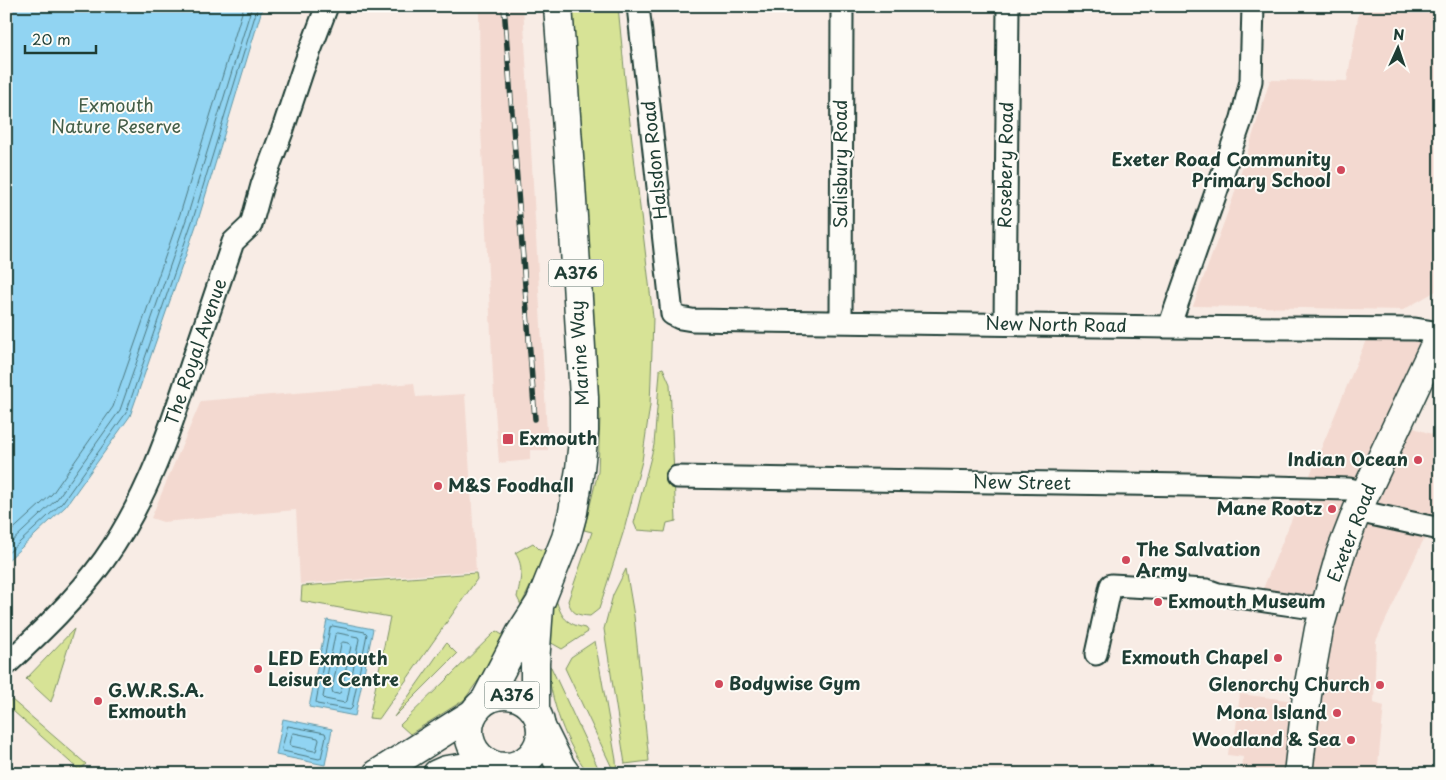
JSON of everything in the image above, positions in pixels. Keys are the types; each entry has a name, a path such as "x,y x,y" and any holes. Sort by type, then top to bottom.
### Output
{"main road":[{"name":"Marine Way","path":"479,706 540,603 561,554 573,512 584,431 584,396 564,71 558,6"},
{"name":"Exeter Road","path":"1298,774 1307,696 1325,607 1340,555 1361,502 1440,334"},
{"name":"Marine Way","path":"538,718 535,663 540,603"},
{"name":"A376","path":"500,694 513,695 526,700 538,718 540,742 531,756 518,765 504,768 477,755 470,742 468,728 479,706 500,694"},
{"path":"377,774 479,706"},
{"path":"538,718 566,774"},
{"path":"437,774 446,770 504,768"}],"street":[{"name":"The Royal Avenue","path":"6,665 68,606 104,560 125,526 157,463 177,411 234,242 251,225 262,185 327,6"},
{"name":"Halsdon Road","path":"638,6 672,314"},
{"name":"Salisbury Road","path":"841,321 842,6"},
{"name":"Rosebery Road","path":"1004,324 1008,6"},
{"path":"1169,327 1242,118 1251,81 1253,6"},
{"name":"New North Road","path":"672,314 680,318 692,320 1415,329 1440,334"},
{"name":"New Street","path":"677,478 1349,489 1361,502 1440,529"},
{"path":"1096,654 1111,585 1207,590 1218,594 1306,607 1325,607"}],"shaded area":[{"path":"479,6 523,6 548,450 530,450 530,460 499,463 480,107"},
{"name":"Exeter Road Community Primary School","path":"1360,6 1440,6 1440,281 1436,291 1403,310 1193,306 1233,198 1270,80 1347,81"},
{"path":"1366,340 1424,342 1388,419 1440,437 1440,517 1422,543 1376,641 1374,703 1384,706 1377,774 1241,774 1243,757 1228,755 1230,735 1235,735 1240,694 1295,701 1316,604 1262,591"},
{"path":"414,383 416,397 465,394 476,571 300,584 296,510 163,522 151,518 201,401"}],"green space":[{"path":"569,6 618,6 653,317 650,405 642,461 624,530 599,609 590,616 576,613 571,609 568,601 592,532 584,530 598,472 600,418 583,166"},
{"path":"663,368 670,384 676,521 667,523 665,532 637,530 634,523 654,445 660,369"},
{"path":"533,543 539,549 548,550 521,605 517,597 521,569 515,553"},
{"path":"626,569 634,616 649,761 625,764 604,629 613,595"},
{"path":"476,573 477,579 379,719 369,718 390,617 301,601 302,586"},
{"path":"556,599 560,611 566,619 585,628 588,632 562,649 548,641 552,610"},
{"path":"74,629 51,702 26,679"},
{"path":"496,631 504,636 480,678 464,700 410,734 400,725"},
{"path":"595,641 617,774 615,774 565,668 571,657"},
{"path":"446,643 457,654 394,717"},
{"path":"547,665 551,667 601,774 589,774 566,736 552,694"},
{"path":"12,700 86,764 79,770 13,711 6,713 6,703"}],"water":[{"name":"Exmouth Nature Reserve","path":"6,6 263,6 199,217 130,416 66,506 6,562"},
{"path":"327,620 373,629 355,716 309,707"},
{"path":"283,719 332,729 325,765 276,755"}],"railway":[{"path":"504,6 535,419"}],"place":[{"name":"Exeter Road Community Primary School","path":"1341,170"},
{"name":"Exmouth","path":"508,439"},
{"name":"Indian Ocean","path":"1418,460"},
{"name":"M&S Foodhall","path":"438,486"},
{"name":"Mane Rootz","path":"1332,509"},
{"name":"The Salvation Army","path":"1126,560"},
{"name":"Exmouth Museum","path":"1158,602"},
{"name":"Exmouth Chapel","path":"1278,658"},
{"name":"LED Exmouth Leisure Centre","path":"258,669"},
{"name":"Bodywise Gym","path":"719,684"},
{"name":"Glenorchy Church","path":"1380,685"},
{"name":"G.W.R.S.A. Exmouth","path":"98,701"},
{"name":"Mona Island","path":"1337,713"},
{"name":"Woodland & Sea","path":"1351,740"}]}
